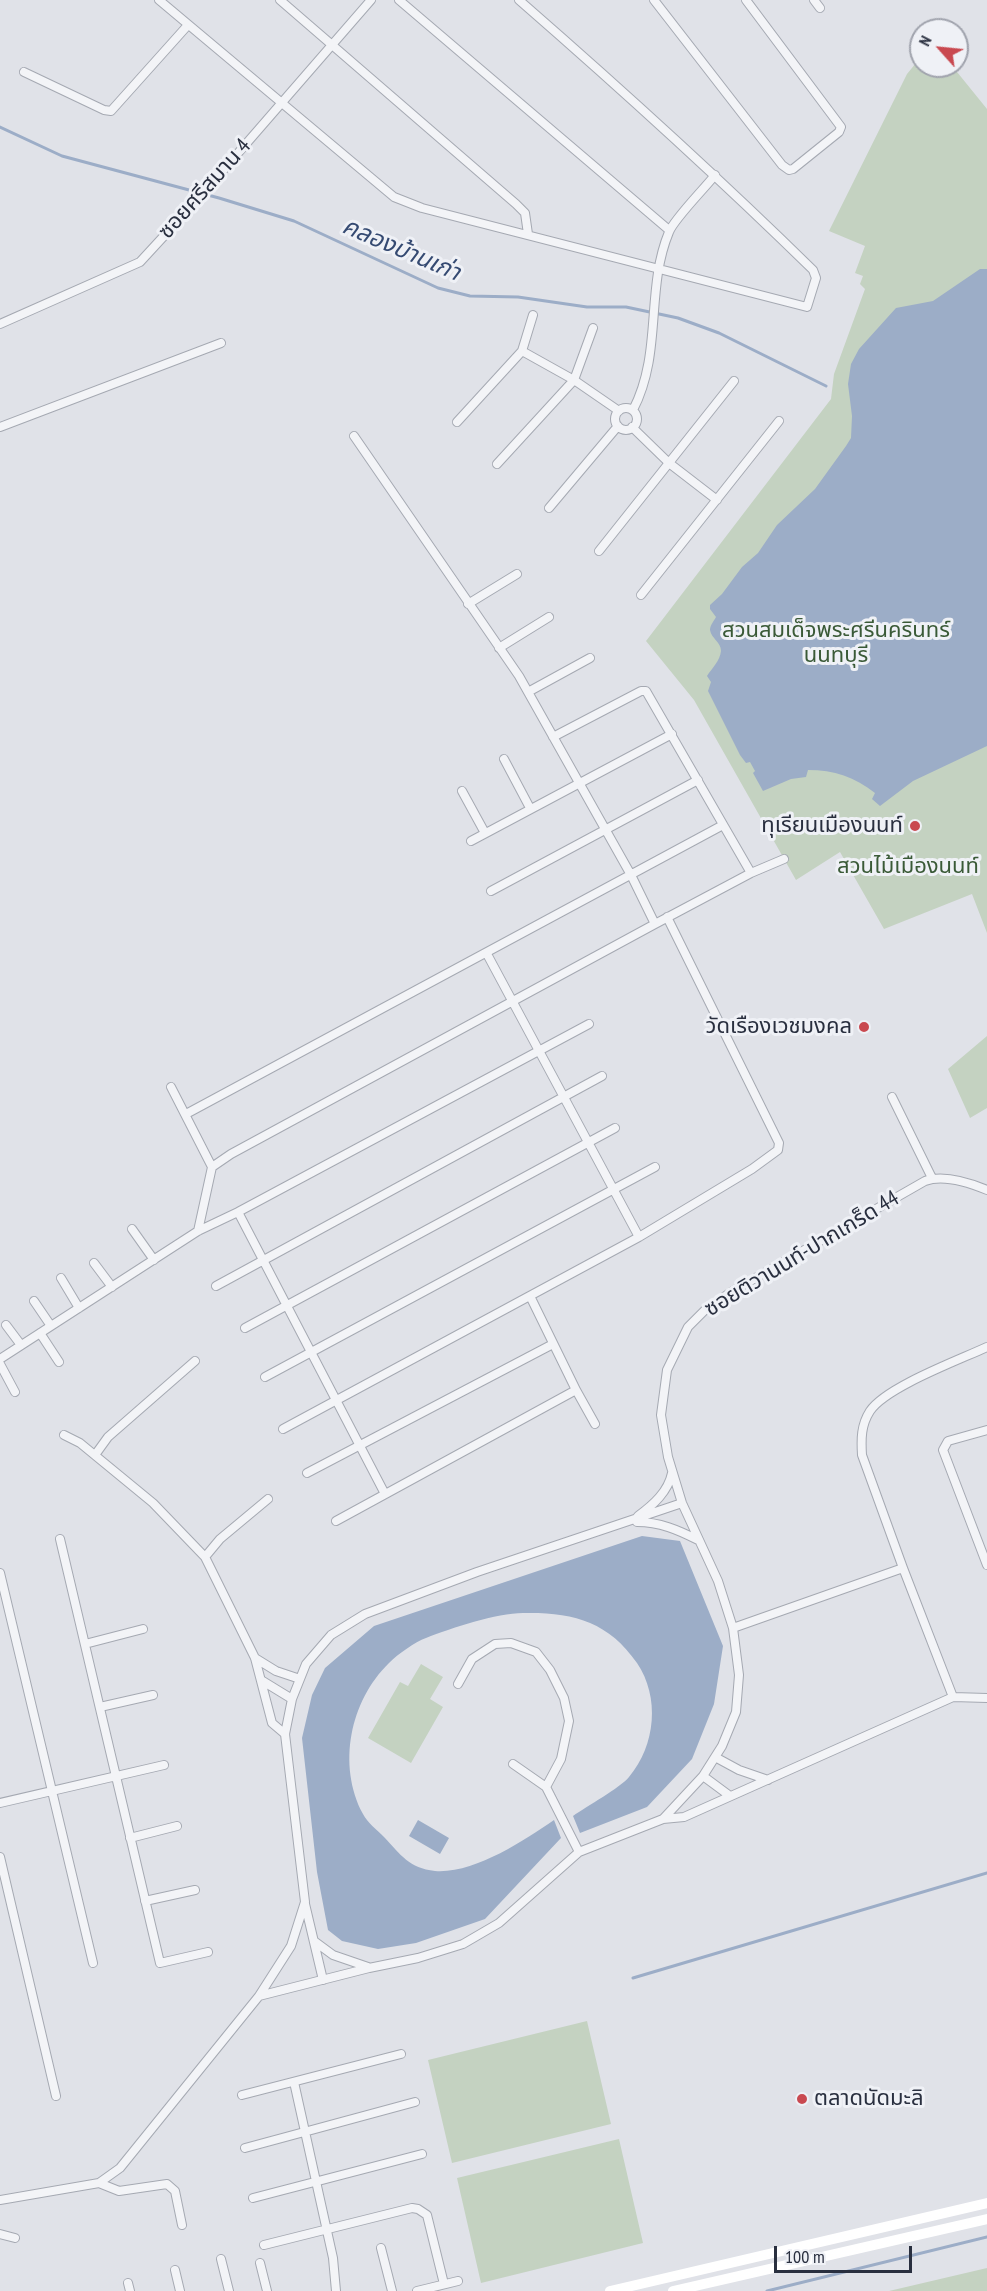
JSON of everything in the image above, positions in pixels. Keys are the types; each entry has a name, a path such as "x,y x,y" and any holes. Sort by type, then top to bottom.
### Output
{"main road":[{"path":"610,2291 987,2204"},
{"path":"673,2291 987,2219"}],"street":[{"path":"159,0 394,197 422,208 807,307 816,278 813,270 715,175 519,0"},
{"path":"280,0 516,204 525,213 528,234"},
{"name":"ซอยศรีสมาน 4","path":"0,324 136,264 199,198 371,0"},
{"path":"399,0 669,230"},
{"path":"654,0 782,165 789,170 793,169 839,132 841,127 746,0"},
{"path":"814,0 820,8"},
{"path":"24,72 111,111 188,26"},
{"path":"633,410 623,408 619,411 615,418 618,426 625,429 632,427 637,419 633,410 646,380 652,351 658,269 669,230 715,175"},
{"path":"457,422 522,351 532,315"},
{"path":"497,464 574,380 593,328"},
{"path":"0,427 221,343"},
{"path":"522,351 574,380 619,411"},
{"path":"599,551 734,381"},
{"path":"641,596 779,421"},
{"path":"549,508 618,426"},
{"path":"632,427 669,463 717,500"},
{"path":"354,436 528,692 631,875 655,924"},
{"path":"468,604 517,574"},
{"path":"499,648 549,617"},
{"path":"528,692 590,658"},
{"path":"553,737 644,691 648,693 751,873"},
{"path":"471,841 578,782 672,734"},
{"path":"504,759 530,808"},
{"path":"491,891 698,780"},
{"path":"462,791 485,833"},
{"path":"186,1114 723,825"},
{"path":"213,1167 231,1154 667,917 751,873 784,859"},
{"path":"283,1430 639,1237 775,1153 779,1147 667,917"},
{"path":"487,954 639,1237"},
{"path":"15,1392 0,1362 40,1333 198,1231 238,1212 589,1024"},
{"path":"216,1286 602,1076"},
{"path":"171,1087 213,1167 198,1231"},
{"path":"892,1097 932,1178 950,1179 985,1188"},
{"path":"246,1328 615,1128"},
{"path":"266,1377 655,1167"},
{"name":"ซอยติวานนท์-ปากเกร็ด 44","path":"259,1996 418,1958 470,1940 499,1923 579,1852 663,1819 703,1776 736,1712 739,1675 733,1628 718,1581 682,1503 673,1472 661,1415 667,1370 688,1327 705,1310 731,1292 831,1233 932,1178"},
{"path":"238,1212 385,1494"},
{"path":"132,1229 153,1260"},
{"path":"94,1263 112,1287"},
{"path":"61,1278 79,1308"},
{"path":"530,1296 595,1424"},
{"path":"34,1301 51,1326"},
{"path":"6,1325 21,1346"},
{"path":"40,1333 59,1362"},
{"path":"307,1473 553,1344"},
{"path":"953,1697 862,1455 861,1436 865,1421 876,1404 896,1389 987,1347"},
{"path":"95,1455 108,1437 195,1361"},
{"path":"336,1521 576,1390"},
{"path":"987,1430 948,1441 943,1450 987,1565"},
{"path":"64,1435 80,1443 153,1503 205,1557 255,1658 272,1723 285,1734"},
{"path":"631,1521 657,1502 671,1480 673,1472"},
{"path":"205,1557 220,1539 268,1499"},
{"path":"323,1980 305,1902 285,1734 292,1699 306,1664 332,1635 365,1614 477,1572 682,1503"},
{"path":"631,1521 651,1522 673,1527 698,1540"},
{"path":"60,1539 160,1963 208,1952"},
{"path":"733,1628 903,1568"},
{"path":"0,1573 93,1963"},
{"path":"84,1644 143,1629"},
{"path":"458,1684 472,1659 495,1644 511,1643 536,1652 564,1698 569,1721 561,1759 546,1787"},
{"path":"255,1658 276,1671 300,1679"},
{"path":"261,1680 292,1699"},
{"path":"100,1707 153,1695"},
{"path":"663,1819 684,1816 953,1697 987,1698"},
{"path":"715,1756 739,1770 768,1779"},
{"path":"513,1764 546,1787 579,1852"},
{"path":"0,1803 164,1765"},
{"path":"703,1776 730,1796"},
{"path":"130,1838 177,1826"},
{"path":"0,1857 56,2096"},
{"path":"145,1901 195,1890"},
{"path":"0,2200 99,2183 120,2168 259,1996 291,1946 305,1902"},
{"path":"314,1941 333,1954 369,1968"},
{"path":"242,2096 401,2054"},
{"path":"294,2082 333,2258 336,2291"},
{"path":"245,2148 415,2102"},
{"path":"253,2198 422,2154"},
{"path":"99,2183 119,2191 167,2184 175,2191 182,2225"},
{"path":"264,2245 412,2208 418,2209 427,2215 444,2284"},
{"path":"0,2234 15,2238"},
{"path":"381,2248 392,2291"},
{"path":"221,2259 229,2291"},
{"path":"260,2264 267,2291"},
{"path":"175,2270 180,2291"},
{"path":"417,2291 458,2281"}],"green space":[{"name":"สวนสมเด็จพระศรีนครินทร์ นนทบุรี","path":"909,72 909,78 962,78 987,109 987,933 972,894 884,929 840,852 796,880 694,700 646,641 831,399 834,374 865,289 860,284 863,276 855,273 865,246 829,231"},
{"path":"987,1036 987,1108 970,1118 948,1069"},
{"path":"421,1664 443,1677 430,1699 443,1707 411,1763 368,1738 400,1682 408,1686"},
{"path":"587,2021 611,2124 452,2163 428,2060"},
{"path":"619,2139 643,2243 481,2283 457,2178"},
{"path":"987,2268 987,2291 889,2291"}],"water":[{"name":"สวนสมเด็จพระศรีนครินทร์ นนทบุรี","path":"980,269 987,269 987,746 913,781 880,806 872,799 875,793 867,787 852,779 827,771 808,770 806,777 791,779 763,791 750,762 746,763 740,755 708,691 711,682 707,676 721,651 710,630 716,617 710,605 722,594 742,567 758,553 777,525 815,489 851,438 852,416 848,384 851,364 859,349 896,308 933,301"},
{"path":"642,1536 680,1541 723,1646 714,1704 692,1759 647,1807 580,1833 573,1816 611,1792 629,1777 645,1750 649,1736 652,1706 649,1691 637,1663 626,1649 614,1637 588,1622 573,1617 541,1613 487,1618 417,1642 393,1660 376,1678 357,1715 352,1734 351,1775 355,1795 365,1817 406,1860 418,1867 435,1871 450,1871 482,1862 554,1820 561,1838 485,1919 416,1943 378,1949 342,1941 328,1930 317,1872 302,1738 312,1695 325,1668 374,1626"},
{"path":"418,1820 449,1838 440,1854 409,1836"}],"waterway":[{"name":"คลองบ้านเก่า","path":"0,127 62,156 219,198 294,221 438,288 470,296 518,297 587,307 626,307 678,318 719,333 826,386"},
{"path":"633,1978 987,1873"},
{"path":"767,2291 987,2237"}],"place":[{"name":"ทุเรียนเมืองนนท์","path":"915,826"},
{"name":"วัดเรืองเวชมงคล","path":"864,1027"},
{"name":"ตลาดนัดมะลิ","path":"802,2099"}],"park label":[{"name":"สวนไม้เมืองนนท์","path":"908,867"}]}
